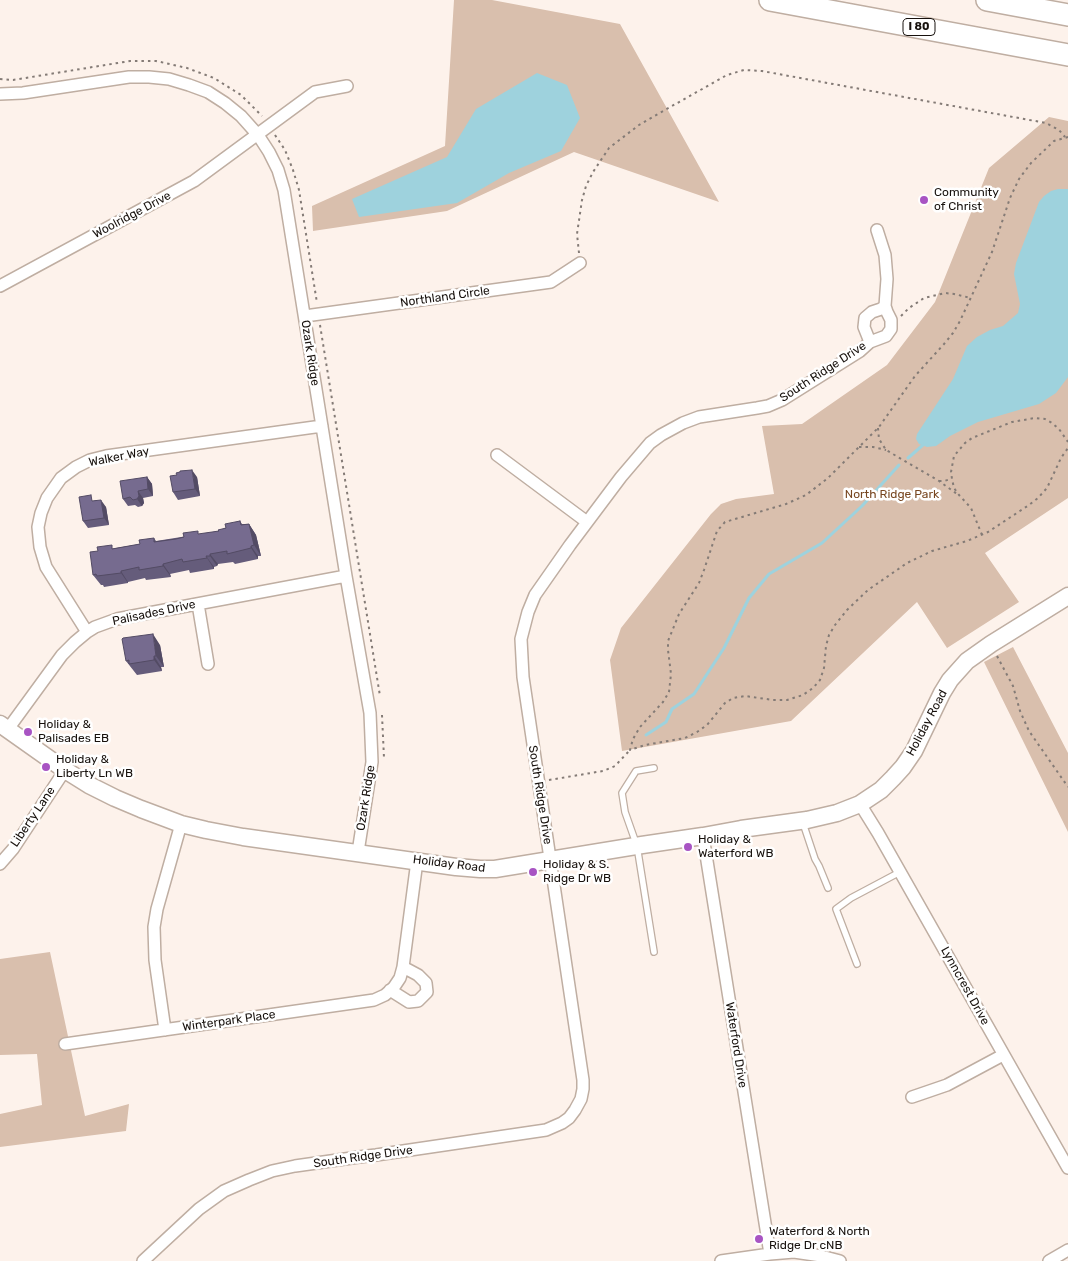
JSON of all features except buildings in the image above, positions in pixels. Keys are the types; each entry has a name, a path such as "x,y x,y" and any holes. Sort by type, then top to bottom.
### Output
{"highway":[{"name":"I 80","path":"770,0 1068,55"},
{"path":"987,0 1068,14"}],"street":[{"name":"Ozark Ridge","path":"0,94 23,93 129,77 170,79 189,84 225,103 241,116 258,134 278,170 284,190 370,713 372,762 358,852"},
{"name":"Woolridge Drive","path":"0,286 194,181 314,92 347,86"},
{"path":"877,230 885,255 887,279 885,306 891,320"},
{"name":"Northland Circle","path":"305,316 551,282 580,263"},
{"name":"South Ridge Drive","path":"870,342 864,327 866,318 872,312 885,306"},
{"name":"South Ridge Drive","path":"143,1261 199,1210 224,1191 272,1171 295,1166 376,1156 546,1130 569,1118 581,1099 584,1080 523,677 521,639 528,612 535,595 620,477 641,452 661,434 699,417 768,406 782,400 860,351 870,342 886,336 891,328 891,320"},
{"name":"Walker Way","path":"87,632 46,567 40,547 38,527 41,513 47,498 61,478 90,460 106,456 322,426"},
{"path":"497,455 587,522"},
{"name":"Palisades Drive","path":"4,727 62,656 75,642 95,627 117,619 346,576"},
{"name":"Holiday Road","path":"4,727 65,770 115,798 181,824 243,837 480,869 495,869 802,820 837,813 860,804 881,790 903,767 914,751 942,693 950,680 968,661 991,644 1068,596"},
{"path":"198,604 208,664"},
{"name":"Liberty Lane","path":"0,864 13,849 65,770"},
{"name":"Lynncrest Drive","path":"860,804 1068,1168"},
{"path":"165,1030 155,960 154,927 157,909 181,824"},
{"name":"Waterford Drive","path":"703,836 770,1254"},
{"path":"403,968 418,975 426,983 427,992 418,1001 409,1002 390,990 400,978 403,968 417,861"},
{"name":"Winterpark Place","path":"65,1044 374,1000 385,995 390,990"},
{"path":"912,1097 947,1085 1003,1055"},
{"path":"1049,1261 1068,1250"},
{"path":"721,1261 794,1252 840,1261"}],"lane":[{"path":"654,768 636,771 622,793 625,812 637,846 654,952"},
{"path":"802,820 815,859 828,888"},
{"path":"856,964 836,909 851,898 900,872"}],"path":[{"path":"0,79 12,80 130,61 156,61"},
{"path":"538,782 603,771 615,766 630,750 633,739 640,727 658,709 669,692 672,674 668,641 679,614 704,570 717,531 725,522 786,504 806,495 828,478 878,427 915,376 954,333 992,252 1010,198 1019,179 1031,163 1054,141 1066,137 1059,130 1046,123 762,71 744,70 727,75 639,125 609,148 593,172 582,200 577,234 580,263"},
{"path":"285,150 294,170 299,190 381,703"},
{"path":"891,320 903,315 909,308 924,298 945,293 971,298"},
{"path":"982,535 971,508 954,488 952,479 951,472 954,456 965,443 972,438 1012,422 1036,418 1045,419 1052,423 1068,442"},
{"path":"878,427 879,439 886,450"},
{"path":"859,447 873,447 886,450 959,495"},
{"path":"630,750 686,738 707,725 725,703 732,698 745,696 787,700 803,695 820,680 824,668 826,646 835,625 847,610 868,590 917,557 982,535 1029,506 1046,488 1068,448"},
{"path":"939,481 952,479"},
{"path":"991,644 1013,686 1029,731 1068,787"},
{"path":"382,713 383,763"}],"green space":[{"path":"454,0 492,0 620,24 719,202 574,152 447,211 313,231 312,206 445,146"},
{"name":"North Ridge Park","path":"1049,117 1068,121 1068,498 985,553 1019,602 947,648 917,602 791,721 622,751 610,660 621,628 711,514 721,504 736,499 774,494 762,426 802,424 887,365 935,302 989,168"},
{"path":"1013,647 1068,753 1068,832 984,662"},
{"path":"50,952 85,1116 129,1104 126,1131 0,1147 0,1114 42,1105 37,1054 0,1055 0,959"}],"water":[{"path":"537,73 567,85 580,118 561,151 509,173 457,203 359,217 352,199 447,157 476,109"},
{"path":"1068,189 1068,377 1056,393 1039,404 978,422 950,436 936,446 927,447 919,444 916,439 917,434 953,379 967,346 977,337 1003,326 1018,313 1020,304 1014,274 1016,263 1039,202 1051,191"}],"waterway":[{"path":"908,458 923,445"},
{"path":"646,735 666,722 672,709 694,694 724,648 749,598 769,574 822,543 862,506 899,465"}],"place":[{"name":"Community of Christ","path":"924,200"},
{"name":"Holiday & Palisades EB","path":"28,732"},
{"name":"Holiday & Liberty Ln WB","path":"46,767"},
{"name":"Holiday & Waterford WB","path":"688,847"},
{"name":"Holiday & S. Ridge Dr WB","path":"533,872"},
{"name":"Waterford & North Ridge Dr cNB","path":"759,1239"}]}
